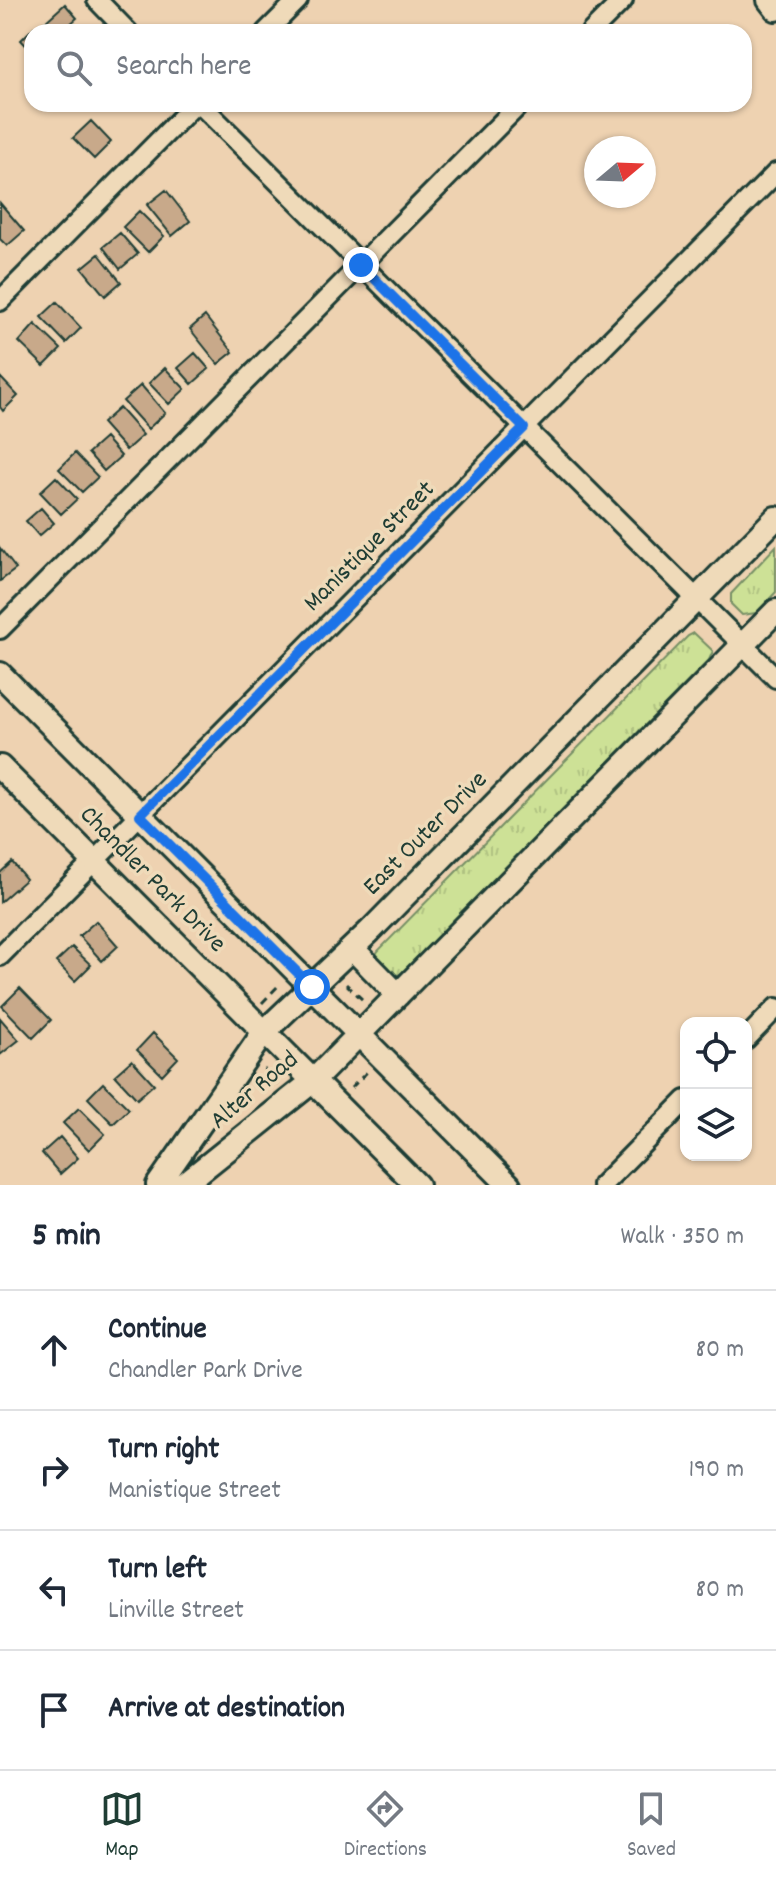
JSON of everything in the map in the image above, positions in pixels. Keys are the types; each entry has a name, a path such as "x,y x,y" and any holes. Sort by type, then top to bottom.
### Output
{"street":[{"path":"97,0 120,24"},
{"path":"274,24 298,0"},
{"path":"599,24 623,0"},
{"path":"769,0 776,9"},
{"path":"0,301 189,112"},
{"path":"205,112 776,678"},
{"path":"0,629 512,112"},
{"name":"Manistique Street","path":"0,956 776,173"},
{"name":"East Outer Drive","path":"264,1032 352,948 776,518"},
{"path":"509,1185 359,1035 776,611"},
{"name":"Chandler Park Drive","path":"0,674 359,1035"},
{"name":"Chandler Park Drive","path":"0,767 264,1032"},
{"path":"352,948 398,995"},
{"path":"752,1033 776,1008"},
{"path":"264,1032 417,1185"},
{"name":"Alter Road","path":"158,1185 264,1032"},
{"name":"Alter Road","path":"183,1185 313,1081 359,1035"},
{"path":"602,1185 680,1106"}],"path":[{"path":"259,1005 281,984"},
{"path":"346,984 367,1004"},
{"path":"264,1069 284,1090"},
{"path":"347,1092 368,1071"}],"green space":[{"path":"776,546 776,592 756,613 742,615 731,604 731,594"},
{"path":"694,633 713,651 709,660 401,974 391,977 375,956 378,951"}],"building":[{"path":"65,4 77,18 70,24 45,22"},
{"path":"91,121 111,142 94,159 73,138"},
{"path":"166,190 190,221 172,236 147,205"},
{"path":"0,203 24,231 7,246 0,239"},
{"path":"139,211 164,236 148,252 123,227"},
{"path":"120,233 138,254 120,269 103,247"},
{"path":"99,254 121,282 105,296 82,268"},
{"path":"57,302 81,328 66,343 41,317"},
{"path":"205,316 233,352 218,364 190,329"},
{"path":"35,324 61,349 44,366 19,342"},
{"path":"195,353 209,369 192,384 178,368"},
{"path":"165,368 185,389 169,404 149,383"},
{"path":"0,377 18,396 3,411 0,407"},
{"path":"141,385 165,413 148,429 123,401"},
{"path":"119,408 143,435 126,450 102,423"},
{"path":"105,438 121,456 104,471 88,453"},
{"path":"75,453 98,477 82,492 59,469"},
{"path":"56,477 77,499 61,514 40,492"},
{"path":"41,508 54,523 39,536 26,521"},
{"path":"0,548 16,569 0,581"},
{"path":"12,862 26,879 0,902 0,873"},
{"path":"96,921 118,946 102,961 79,936"},
{"path":"72,947 91,965 75,981 56,962"},
{"path":"20,988 51,1020 33,1038 2,1006"},
{"path":"0,1018 19,1040 0,1055"},
{"path":"153,1033 178,1058 162,1075 137,1050"},
{"path":"132,1060 154,1084 137,1099 115,1075"},
{"path":"103,1083 129,1109 113,1124 88,1098"},
{"path":"79,1108 105,1134 89,1150 63,1123"},
{"path":"60,1137 78,1158 60,1174 42,1153"}],"route":[{"path":"312,987 140,815 524,428 361,265"}]}
